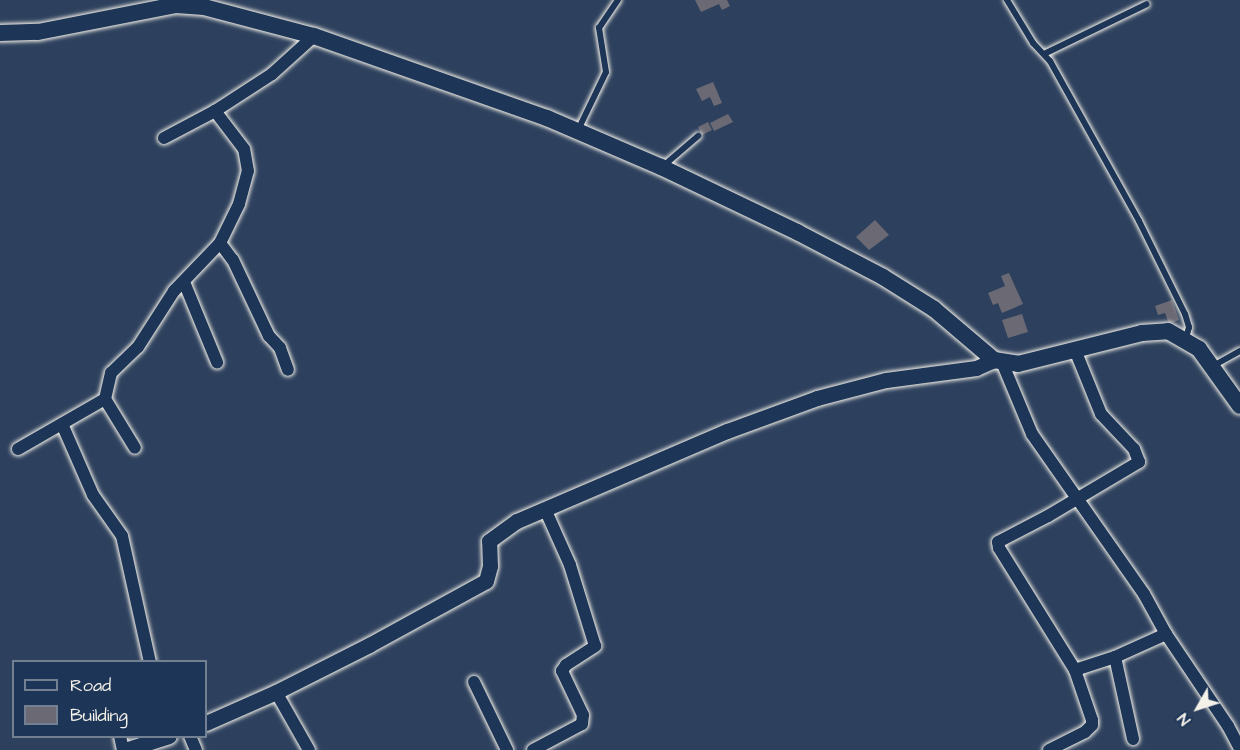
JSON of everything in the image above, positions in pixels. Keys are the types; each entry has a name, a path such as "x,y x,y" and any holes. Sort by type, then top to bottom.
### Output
{"main road":[{"path":"0,33 38,32 159,4 204,7 291,29 578,131 661,167 797,232 883,277 934,309 998,361 1017,364 1158,330 1168,331 1199,349 1240,406"}],"street":[{"path":"164,138 214,111 272,74 314,36"},
{"path":"135,448 105,399 111,373 138,347 164,303 220,243 239,204 248,171 244,149 214,111"},
{"path":"220,243 234,260 269,336 280,348 288,370"},
{"path":"184,282 217,362"},
{"path":"1049,750 1064,747 1092,725 1075,670 999,548 998,542 1139,462 1134,449 1101,414 1074,350"},
{"path":"207,723 276,692 486,581 490,566 489,541 505,529 545,509 727,431 817,398 886,380 982,366 998,361 1032,434 1144,594 1166,634 1234,724 1237,749"},
{"path":"18,449 105,399"},
{"path":"62,424 93,495 122,536 150,660"},
{"path":"533,750 582,724 583,715 562,671 596,646 570,565 545,509"},
{"path":"1075,670 1115,657 1166,634"},
{"path":"1115,657 1133,739"},
{"path":"474,682 507,750"},
{"path":"276,692 309,750"},
{"path":"124,750 163,738"}],"lane":[{"path":"578,131 606,72 599,28 618,0"},
{"path":"1007,0 1033,43 1044,54 1164,268 1189,327 1185,339"},
{"path":"1044,54 1147,4"},
{"path":"661,167 698,136"},
{"path":"1212,366 1240,351"}],"building":[{"path":"695,0 727,0 730,6 722,10 719,4 701,12"},
{"path":"713,82 722,103 714,106 710,97 702,101 696,89"},
{"path":"728,114 733,122 714,131 710,123"},
{"path":"708,122 712,130 702,135 698,127"},
{"path":"875,220 889,235 869,250 856,237"},
{"path":"1009,273 1023,304 1002,313 998,303 993,305 988,293 1005,286 1001,276"},
{"path":"1172,300 1179,320 1169,324 1165,313 1158,315 1155,306"},
{"path":"1022,314 1028,332 1008,338 1002,320"}]}
